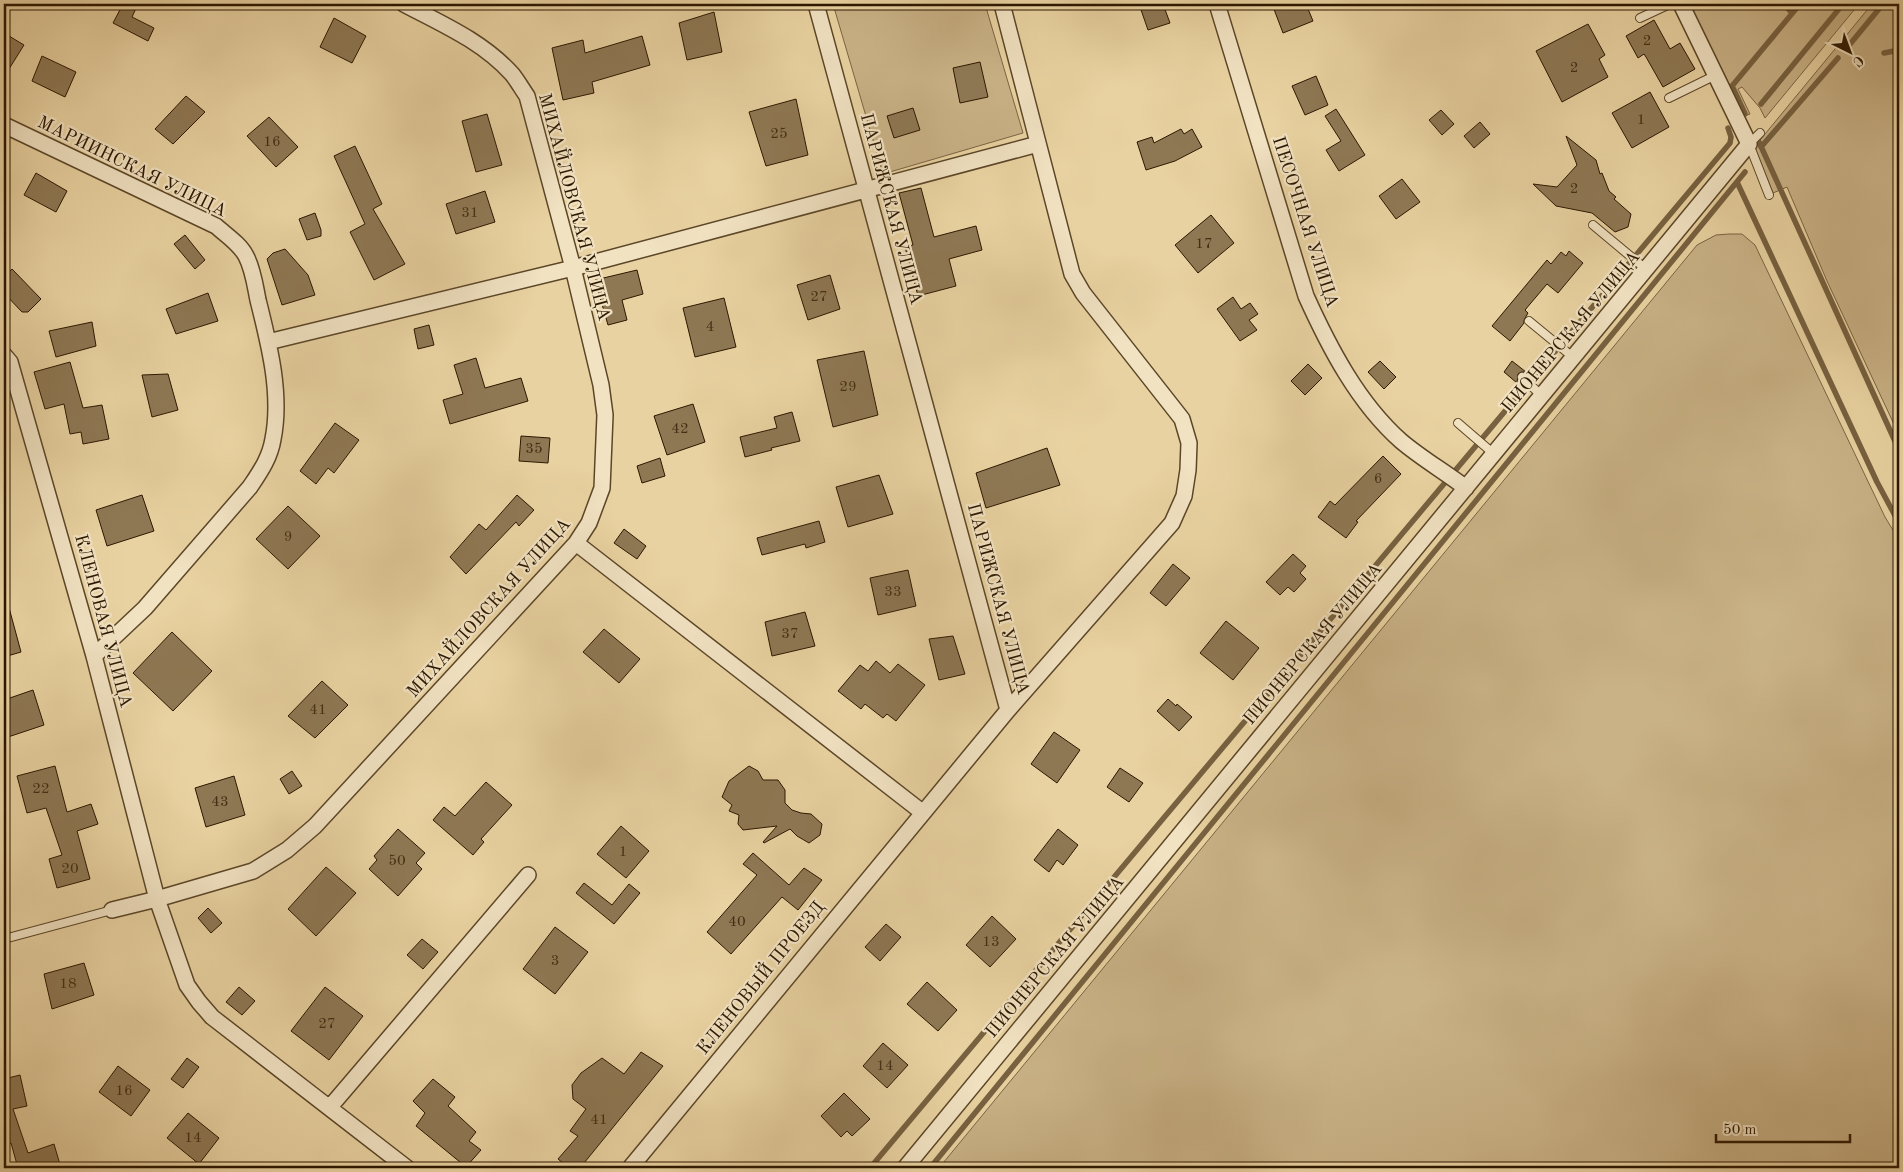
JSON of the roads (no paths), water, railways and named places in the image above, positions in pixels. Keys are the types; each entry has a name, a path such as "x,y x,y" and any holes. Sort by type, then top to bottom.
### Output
{"street":[{"name":"МИХАЙЛОВСКАЯ УЛИЦА","path":"112,910 253,871 287,850 308,832 576,543 589,523 602,488 605,415 601,384 573,268 527,96 513,75 492,55 467,36 404,4"},
{"name":"ПАРИЖСКАЯ УЛИЦА","path":"816,4 1008,710 922,812"},
{"path":"1002,4 1072,274 1083,293 1182,418 1189,443 1188,470 1184,496 1172,523 1008,710"},
{"name":"ПЕСОЧНАЯ УЛИЦА","path":"1217,4 1306,296 1322,330 1351,379 1374,412 1401,441 1466,488"},
{"path":"1681,4 1716,75 1754,139"},
{"name":"МАРИИНСКАЯ УЛИЦА","path":"4,125 216,226 231,238 245,254 251,268 268,342 276,405 273,440 265,465 250,487 145,608 94,656"},
{"name":"ПИОНЕРСКАЯ УЛИЦА","path":"905,1168 1754,139"},
{"path":"268,342 573,268 1038,144"},
{"name":"КЛЕНОВАЯ УЛИЦА","path":"4,355 10,362 94,656 157,899 179,966 188,985 212,1017 407,1168"},
{"path":"576,543 922,812"},
{"name":"КЛЕНОВЫЙ ПРОЕЗД","path":"630,1168 922,812"},
{"path":"330,1108 528,875"}],"lane":[{"path":"1640,18 1670,4"},
{"path":"1669,98 1716,75"},
{"path":"1754,139 1769,195"},
{"path":"1593,225 1647,270"},
{"path":"1529,321 1574,358"},
{"path":"1522,377 1542,396"},
{"path":"1458,423 1494,454"},
{"path":"4,939 112,910"}],"waterway":[{"path":"1784,4 1792,13"},
{"path":"1745,114 1732,86 1800,4"},
{"path":"1761,104 1843,4"},
{"path":"1846,49 1883,4"},
{"path":"1884,53 1899,50"},
{"path":"1761,147 1838,58"},
{"path":"870,1168 1730,143 1731,137 1728,128"},
{"path":"1759,142 1899,450"},
{"path":"930,1168 1745,172"},
{"path":"1737,182 1877,482 1899,523"}]}
